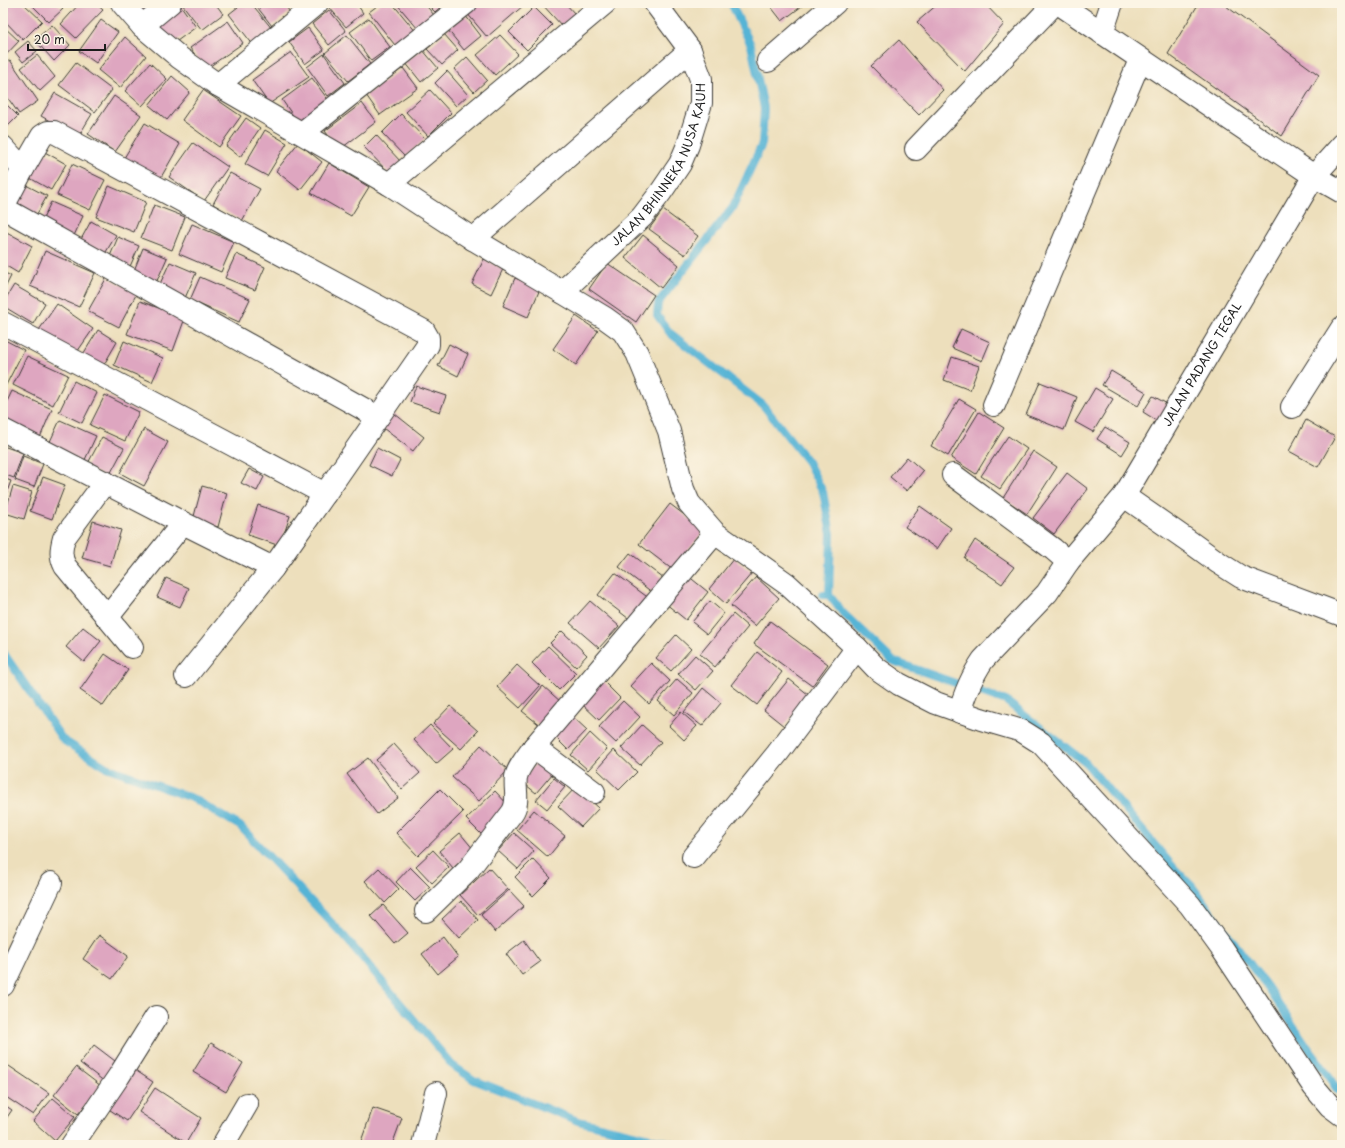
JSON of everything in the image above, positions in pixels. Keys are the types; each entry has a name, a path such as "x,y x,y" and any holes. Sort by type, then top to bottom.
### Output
{"street":[{"path":"122,3 142,26 180,58 218,85 390,184 473,239 605,318 623,331 637,353 669,430 686,497 689,503 714,532 787,584 857,648 876,668 899,684 936,703 961,709 1022,731 1041,743 1190,905 1222,949 1314,1087 1330,1106 1342,1115"},
{"path":"142,26 170,3"},
{"path":"218,85 316,3"},
{"path":"302,133 466,3"},
{"path":"390,184 606,3"},
{"name":"JALAN BHINNEKA NUSA KAUH","path":"562,292 642,216 680,164 688,145 701,103 701,79 690,50 655,3"},
{"path":"768,61 834,3"},
{"path":"916,149 1056,3 1314,176 1342,192"},
{"path":"1102,33 1112,3"},
{"path":"473,239 690,50"},
{"path":"994,405 1140,60"},
{"path":"186,676 273,568 325,494 428,345 428,338 424,331 54,132 48,132 42,136 3,208 378,417"},
{"name":"JALAN PADANG TEGAL","path":"961,709 978,667 1047,592 1061,555 1124,496 1314,176 1342,145"},
{"path":"3,147 23,169"},
{"path":"3,323 325,494"},
{"path":"1292,407 1342,328"},
{"path":"3,430 273,568"},
{"path":"953,475 1061,555"},
{"path":"104,482 64,538 61,548 61,558 65,566 132,647"},
{"path":"1124,496 1241,577 1342,615"},
{"path":"107,618 184,523"},
{"path":"426,911 468,870 515,809 517,802 517,775 534,747 714,532"},
{"path":"693,857 777,754 857,648"},
{"path":"534,747 594,792"},
{"path":"3,985 51,883"},
{"path":"72,1145 119,1076 156,1017"},
{"path":"423,1145 436,1093"},
{"path":"223,1145 247,1104"}],"building":[{"path":"3,3 23,3 42,21 23,40 3,19"},
{"path":"30,3 57,3 63,9 49,22"},
{"path":"80,3 95,3 103,10 76,38 61,24"},
{"path":"129,3 156,3 139,16"},
{"path":"215,3 223,14 202,30 182,4"},
{"path":"243,3 251,3 273,30 254,46 229,14"},
{"path":"254,3 283,3 290,12 272,26"},
{"path":"289,3 300,3 294,9"},
{"path":"334,3 356,3 363,13 346,27 329,7"},
{"path":"381,3 392,3 417,33 398,49 369,12"},
{"path":"396,3 424,3 434,15 418,29"},
{"path":"426,3 445,3 435,12"},
{"path":"477,3 522,3 524,5 487,37 466,12"},
{"path":"541,3 565,3 575,14 562,26"},
{"path":"768,3 806,3 782,21"},
{"path":"939,3 984,3 1004,24 965,71 917,22"},
{"path":"1199,3 1222,3 1319,75 1282,136 1168,54"},
{"path":"181,6 196,27 173,44 157,23"},
{"path":"534,7 552,25 527,50 509,32"},
{"path":"329,10 346,31 329,45 312,24"},
{"path":"465,15 481,36 464,50 447,29"},
{"path":"369,18 390,47 371,61 350,32"},
{"path":"101,20 118,32 96,63 79,51"},
{"path":"228,21 243,43 206,69 190,48"},
{"path":"52,25 70,45 54,61 35,40"},
{"path":"3,26 19,41 3,58"},
{"path":"308,28 324,50 305,64 289,42"},
{"path":"444,34 458,50 442,65 427,49"},
{"path":"347,35 370,64 348,81 325,53"},
{"path":"500,35 518,54 495,75 477,55"},
{"path":"125,37 146,56 120,88 98,70"},
{"path":"899,40 943,90 919,115 871,66"},
{"path":"28,41 37,51 23,62 15,52"},
{"path":"422,49 438,68 421,82 405,62"},
{"path":"291,52 309,77 269,104 252,80"},
{"path":"324,54 345,83 328,96 307,67"},
{"path":"37,55 55,77 40,91 21,68"},
{"path":"467,57 487,80 474,92 454,69"},
{"path":"10,60 38,101 19,114 3,91 3,65"},
{"path":"76,63 112,90 95,112 59,85"},
{"path":"150,63 167,79 142,106 125,91"},
{"path":"403,68 418,88 380,115 366,95"},
{"path":"447,71 468,95 456,106 435,83"},
{"path":"172,76 190,92 167,120 149,105"},
{"path":"312,78 329,101 299,124 282,100"},
{"path":"203,90 241,116 219,147 182,120"},
{"path":"430,90 451,113 428,136 406,112"},
{"path":"55,93 92,114 78,137 41,116"},
{"path":"114,96 141,115 115,152 88,134"},
{"path":"3,101 18,116 3,131"},
{"path":"362,103 376,122 339,150 325,131"},
{"path":"401,114 425,139 405,157 382,133"},
{"path":"246,118 260,128 240,157 226,146"},
{"path":"145,123 180,144 160,179 124,158"},
{"path":"265,130 287,143 267,176 245,164"},
{"path":"376,135 401,162 390,174 364,147"},
{"path":"193,143 228,167 204,201 169,177"},
{"path":"298,143 322,162 300,190 276,171"},
{"path":"43,151 66,164 51,190 28,177"},
{"path":"329,163 369,187 351,216 311,193"},
{"path":"72,164 105,180 90,210 57,195"},
{"path":"230,173 260,189 242,221 213,204"},
{"path":"24,184 47,196 33,221 10,208"},
{"path":"109,186 146,202 134,232 96,217"},
{"path":"51,202 83,216 72,240 40,225"},
{"path":"154,205 185,217 172,250 141,238"},
{"path":"663,210 698,236 685,255 649,229"},
{"path":"91,221 116,235 103,257 79,243"},
{"path":"192,224 234,242 221,272 179,254"},
{"path":"3,230 32,246 18,273 3,264"},
{"path":"643,235 679,265 661,288 625,258"},
{"path":"118,237 139,246 128,271 108,261"},
{"path":"143,248 167,258 156,283 133,273"},
{"path":"45,251 95,273 79,307 30,286"},
{"path":"236,254 265,267 255,290 225,278"},
{"path":"484,259 503,269 491,294 472,284"},
{"path":"170,262 196,273 185,298 159,286"},
{"path":"607,263 654,295 636,322 589,289"},
{"path":"3,272 11,276 3,292"},
{"path":"107,277 137,293 119,327 88,311"},
{"path":"200,277 250,299 239,322 190,300"},
{"path":"515,278 540,289 528,317 503,306"},
{"path":"14,285 45,303 33,324 3,306 3,303"},
{"path":"140,301 185,318 173,351 127,334"},
{"path":"57,304 93,329 75,355 39,330"},
{"path":"576,316 598,331 576,365 553,349"},
{"path":"961,329 990,342 982,361 952,348"},
{"path":"98,330 117,342 102,368 82,356"},
{"path":"3,339 24,350 6,385 3,383"},
{"path":"124,341 163,358 152,382 114,365"},
{"path":"449,344 468,354 458,376 438,366"},
{"path":"27,356 68,375 53,405 13,385"},
{"path":"952,357 979,366 970,390 944,380"},
{"path":"1111,371 1146,392 1138,406 1102,385"},
{"path":"74,381 97,393 82,423 59,412"},
{"path":"1040,382 1077,397 1064,430 1026,415"},
{"path":"416,386 446,396 440,412 410,402"},
{"path":"1095,388 1113,399 1093,432 1075,422"},
{"path":"12,391 52,409 39,440 3,424 3,410"},
{"path":"105,395 139,412 125,441 90,425"},
{"path":"1153,396 1169,405 1159,422 1143,412"},
{"path":"959,399 976,409 948,456 931,446"},
{"path":"390,410 424,437 413,451 379,425"},
{"path":"979,412 1004,428 976,474 951,458"},
{"path":"60,420 96,436 83,464 47,448"},
{"path":"1306,420 1335,437 1318,467 1289,451"},
{"path":"1105,427 1130,442 1122,455 1097,439"},
{"path":"144,429 168,442 144,486 120,473"},
{"path":"1008,436 1027,449 1000,489 981,476"},
{"path":"102,437 124,448 108,478 86,467"},
{"path":"3,446 23,453 14,478 3,474"},
{"path":"377,448 400,460 392,476 369,465"},
{"path":"1033,451 1057,467 1027,514 1003,498"},
{"path":"23,456 43,464 34,487 15,480"},
{"path":"907,457 923,471 907,491 890,477"},
{"path":"249,469 264,477 257,491 241,483"},
{"path":"1067,473 1088,489 1054,534 1033,518"},
{"path":"43,477 65,485 52,519 30,511"},
{"path":"3,478 11,481 3,502"},
{"path":"13,486 32,492 24,519 5,513"},
{"path":"202,486 227,493 218,527 193,520"},
{"path":"670,504 704,530 673,570 639,544"},
{"path":"258,505 290,516 280,546 248,535"},
{"path":"920,506 951,528 937,549 905,527"},
{"path":"93,521 121,530 110,566 82,558"},
{"path":"975,540 1014,567 1002,584 964,558"},
{"path":"630,553 668,582 657,596 619,567"},
{"path":"734,558 752,573 726,604 709,589"},
{"path":"615,573 650,599 633,622 598,595"},
{"path":"687,575 708,592 686,620 665,603"},
{"path":"756,577 779,598 755,626 731,606"},
{"path":"166,578 189,588 180,607 157,597"},
{"path":"590,601 619,626 599,648 570,623"},
{"path":"710,601 724,613 707,634 692,622"},
{"path":"733,614 748,627 715,667 700,654"},
{"path":"770,621 828,664 812,686 754,644"},
{"path":"83,627 101,641 84,662 66,647"},
{"path":"562,631 587,655 576,667 550,643"},
{"path":"676,635 691,649 671,671 656,658"},
{"path":"548,646 576,673 559,690 532,663"},
{"path":"757,652 782,672 757,705 731,685"},
{"path":"105,654 128,670 103,706 80,690"},
{"path":"695,655 713,671 696,690 678,674"},
{"path":"651,663 670,681 649,704 630,686"},
{"path":"517,665 540,686 520,708 497,687"},
{"path":"677,679 693,693 674,715 658,701"},
{"path":"789,679 809,695 784,726 764,710"},
{"path":"602,680 620,698 599,720 581,703"},
{"path":"543,686 561,702 541,726 522,711"},
{"path":"703,688 721,703 702,726 684,712"},
{"path":"623,701 640,717 616,743 599,727"},
{"path":"450,706 478,731 461,749 433,724"},
{"path":"681,712 697,726 684,740 669,726"},
{"path":"572,716 587,730 568,750 553,735"},
{"path":"430,725 453,749 436,764 414,740"},
{"path":"642,725 661,742 640,765 621,748"},
{"path":"590,733 607,749 588,770 571,755"},
{"path":"394,744 420,773 402,789 376,760"},
{"path":"481,745 508,770 479,801 452,777"},
{"path":"614,750 637,772 619,790 597,769"},
{"path":"368,758 398,798 377,814 347,774"},
{"path":"538,761 553,773 536,793 521,781"},
{"path":"554,778 565,787 547,809 536,800"},
{"path":"576,787 599,808 581,827 558,806"},
{"path":"440,789 463,812 418,856 396,833"},
{"path":"495,791 510,807 483,836 466,819"},
{"path":"534,810 565,836 548,857 517,830"},
{"path":"460,833 474,850 453,868 439,851"},
{"path":"514,833 534,851 518,869 498,851"},
{"path":"433,850 449,867 432,883 416,866"},
{"path":"533,859 551,878 533,896 515,877"},
{"path":"410,867 430,887 415,901 396,882"},
{"path":"379,868 399,889 385,903 365,881"},
{"path":"489,868 508,889 478,915 460,895"},
{"path":"509,890 524,906 495,932 481,915"},
{"path":"461,901 478,920 459,938 442,919"},
{"path":"383,905 408,933 395,944 371,916"},
{"path":"99,935 128,956 112,979 83,959"},
{"path":"443,937 458,957 438,974 422,954"},
{"path":"524,940 540,962 522,975 506,954"},
{"path":"211,1043 243,1063 226,1092 193,1072"},
{"path":"94,1045 119,1064 105,1082 80,1063"},
{"path":"3,1062 49,1093 33,1115 3,1095"},
{"path":"129,1066 153,1082 127,1121 104,1106"},
{"path":"76,1067 101,1086 78,1114 54,1095"},
{"path":"155,1088 201,1118 186,1143 139,1112"},
{"path":"53,1098 75,1117 55,1141 33,1121"},
{"path":"3,1104 12,1110 3,1123"},
{"path":"373,1108 402,1118 392,1145 360,1144"}],"waterway":[{"path":"731,3 751,45 764,108 762,144 733,207 658,303 657,315 670,333 763,405 808,462 823,492 831,534 829,595"},
{"path":"823,595 829,595 843,613 893,661 1006,701 1086,763 1175,869 1191,885 1268,988 1336,1088 1342,1094"},
{"path":"3,652 63,740 106,767 194,799 240,826 344,936 452,1065 474,1080 578,1121 679,1145"}]}
